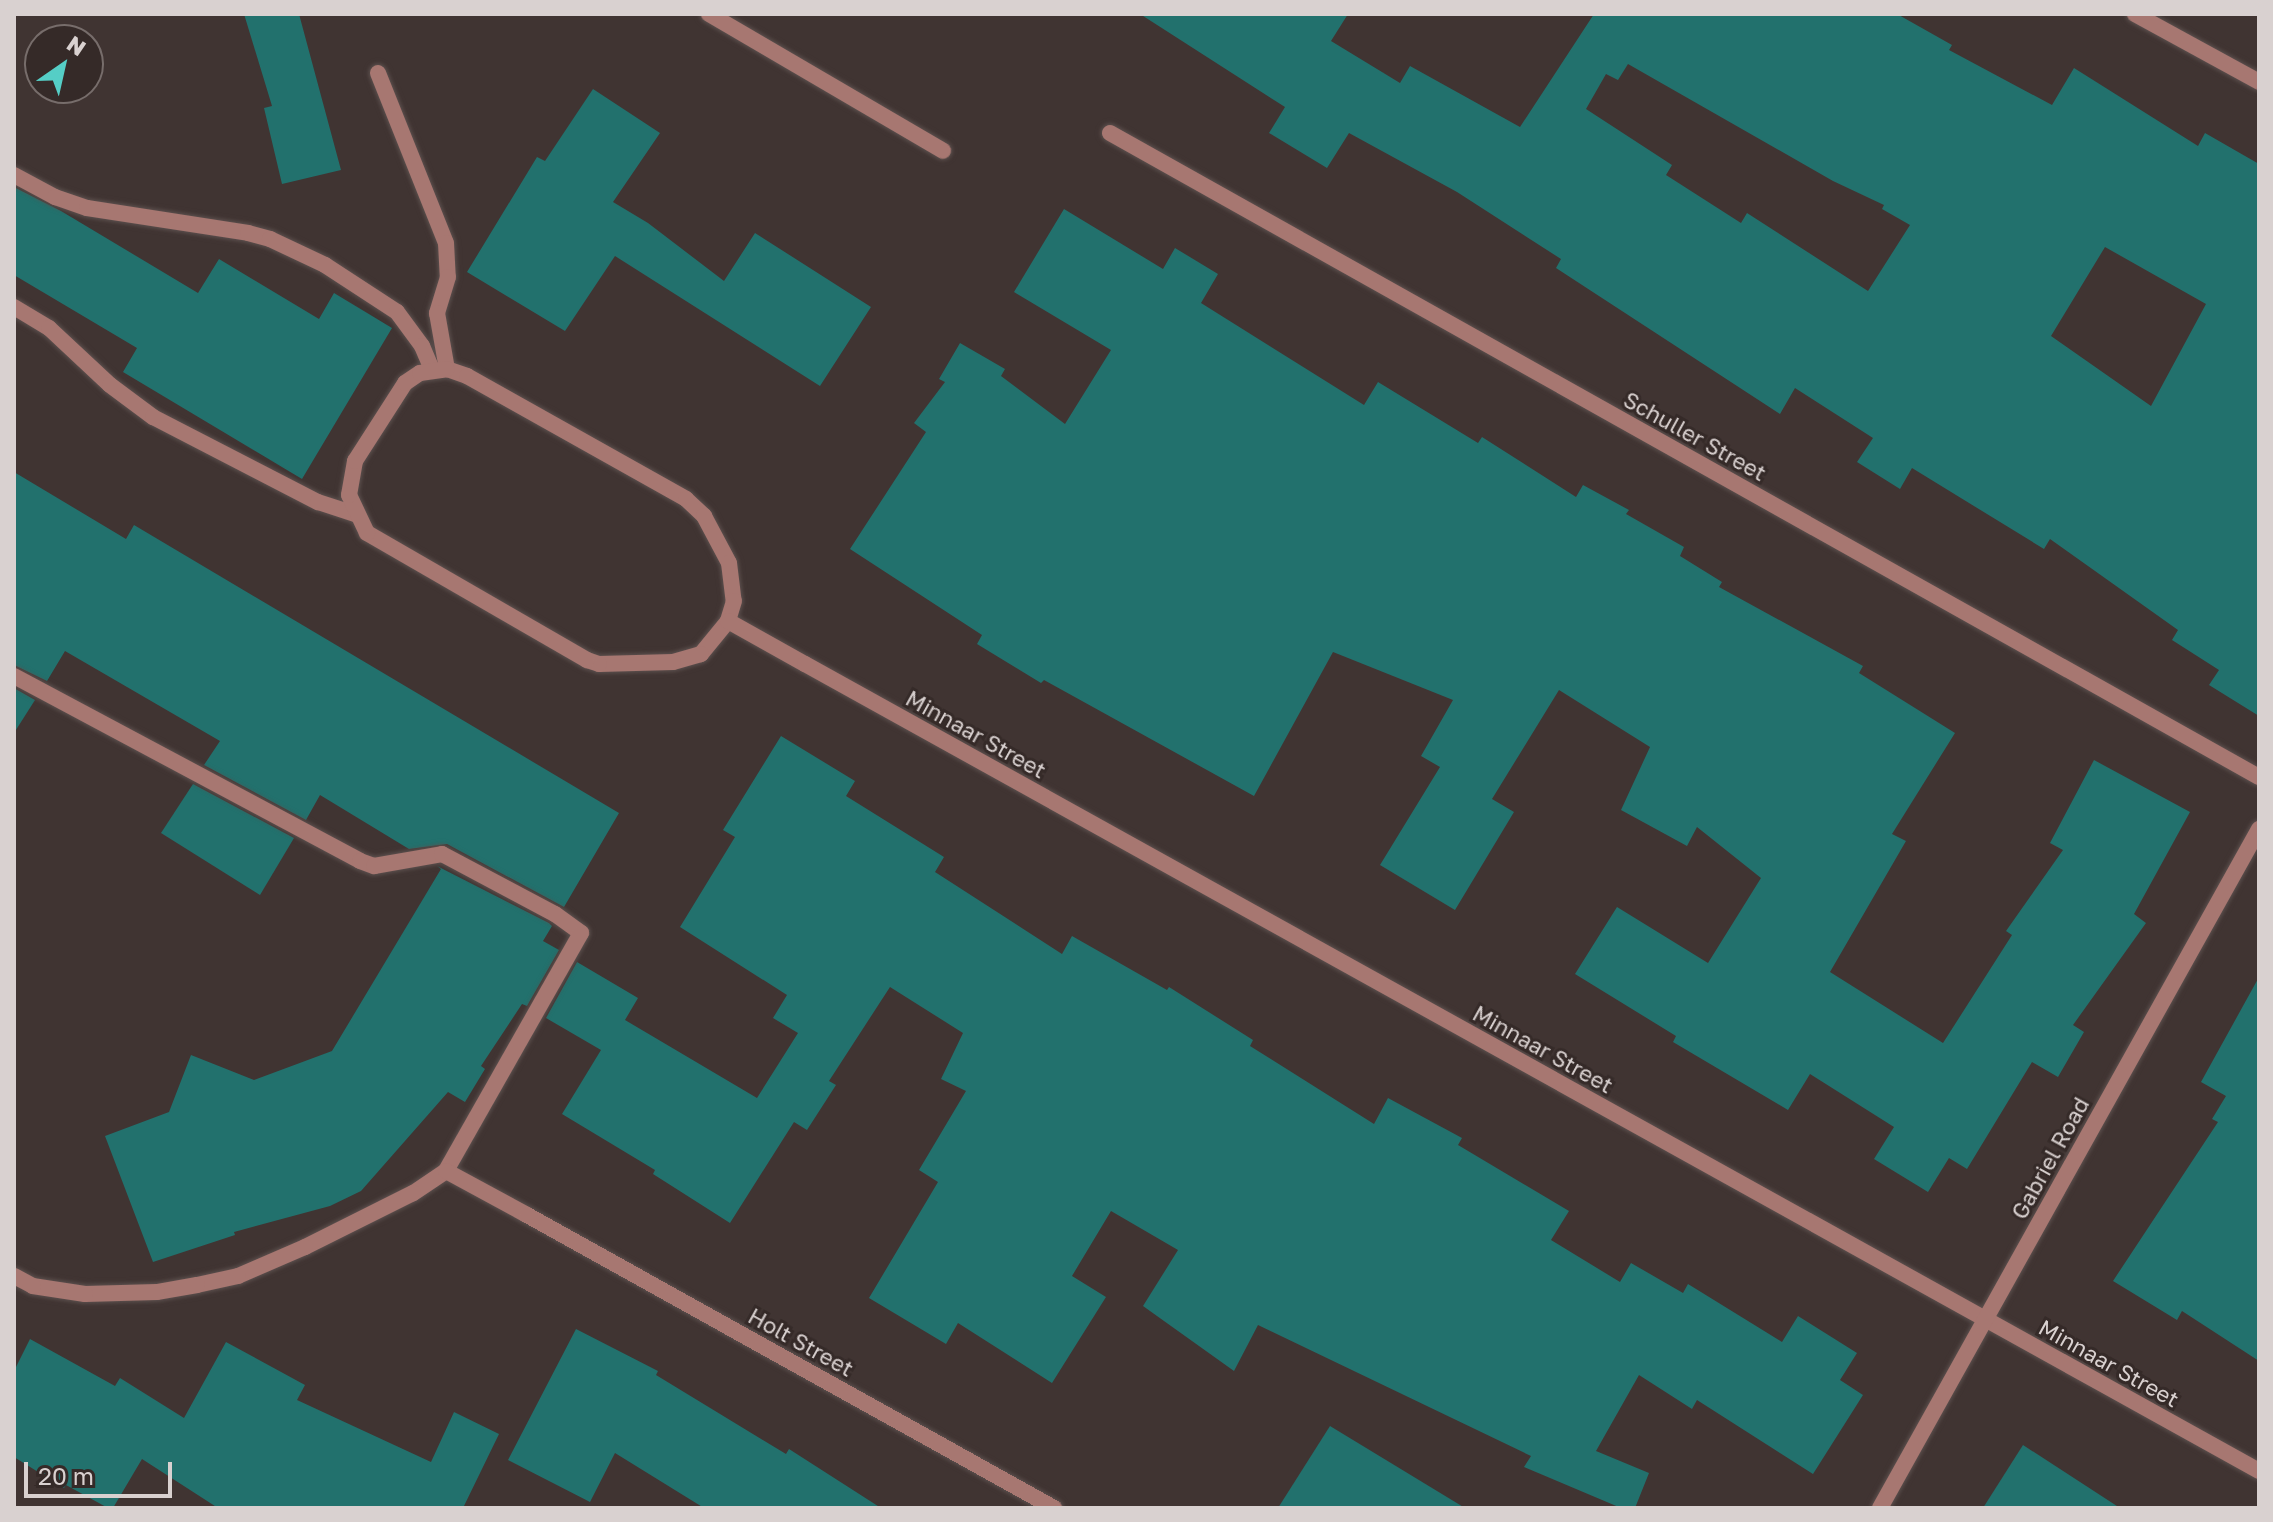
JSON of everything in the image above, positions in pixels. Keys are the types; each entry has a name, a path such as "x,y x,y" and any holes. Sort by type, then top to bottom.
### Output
{"street":[{"path":"709,14 943,151"},
{"path":"2135,14 2259,82"},
{"path":"378,73 446,243 448,277 437,313 440,370"},
{"name":"Schuller Street","path":"1110,133 2259,777"},
{"path":"14,175 55,197 87,208 270,239 325,265 397,312 440,370"},
{"path":"14,307 49,328 110,385 153,417 318,502 356,514"},
{"path":"440,370 467,376 686,499 704,516 729,563 734,601 728,621 701,654 689,659 599,664 387,546 367,533 356,514 349,481 355,461 405,383 440,370"},
{"name":"Minnaar Street","path":"728,621 2259,1471"},
{"path":"14,676 360,861 374,866 442,854 577,929 580,939 446,1171 413,1193 305,1247 238,1276 157,1292 85,1294 33,1286 14,1276"},
{"name":"Gabriel Road","path":"1880,1508 2259,829"},
{"name":"Holt Street","path":"446,1171 1054,1508"}],"building":[{"path":"244,14 299,14 341,170 282,184 264,108 272,106"},
{"path":"1140,14 1348,14 1331,41 1400,83 1410,66 1520,127 1594,14 1897,14 1952,45 1949,50 2052,105 2074,68 2198,146 2205,133 2259,164 2259,716 2209,685 2219,670 2172,640 2178,630 2050,539 2044,549 1912,468 1900,489 1857,462 1873,438 1795,388 1780,414 1556,268 1561,259 1457,192 1349,133 1327,168 1269,133 1285,107","holes":["1628,64 1833,181 1884,205 1882,209 1910,225 1868,291 1747,213 1741,223 1666,175 1672,165 1586,109 1606,74 1618,80","2105,247 2206,304 2151,406 2051,336"]},
{"path":"593,89 660,133 613,202 648,223 724,281 755,233 871,307 820,386 615,256 565,331 467,272 537,157 545,161"},
{"path":"14,187 61,211 198,293 219,259 319,319 334,293 392,328 302,479 123,372 137,348 14,275"},
{"path":"1064,209 1163,269 1175,248 1218,274 1201,303 1364,405 1378,382 1478,443 1482,437 1576,497 1583,485 1629,510 1626,514 1684,547 1680,556 1722,582 1719,587 1863,666 1859,673 1955,733 1892,834 1906,841 1830,972 1943,1043 2012,935 2006,931 2063,850 2050,843 2094,760 2190,812 2134,914 2146,923 2073,1025 2084,1032 2058,1077 2032,1062 1967,1169 1949,1158 1928,1192 1874,1159 1894,1127 1810,1074 1788,1110 1673,1042 1676,1036 1575,974 1617,907 1708,963 1761,878 1697,827 1687,846 1621,810 1650,747 1559,690 1492,799 1514,812 1455,910 1380,865 1440,767 1421,756 1453,700 1333,652 1254,796 1044,680 1041,683 977,644 982,635 850,549 926,432 914,423 945,382 939,379 960,343 1005,369 1001,376 1065,424 1111,350 1014,292"},
{"path":"14,472 126,539 134,525 619,813 564,907 447,844 409,849 320,795 306,820 204,765 220,741 65,651 47,681 14,665"},
{"path":"14,688 35,700 14,733"},
{"path":"781,736 855,781 846,796 944,857 935,872 1062,954 1072,936 1167,990 1169,987 1253,1040 1250,1046 1374,1124 1388,1098 1462,1138 1458,1145 1569,1211 1551,1240 1620,1282 1631,1263 1683,1293 1688,1284 1782,1342 1798,1316 1857,1353 1840,1380 1863,1395 1813,1474 1697,1400 1692,1409 1639,1375 1596,1451 1649,1473 1635,1508 1621,1508 1524,1467 1531,1456 1258,1325 1234,1371 1143,1306 1178,1250 1111,1211 1072,1276 1106,1297 1052,1383 958,1323 946,1344 869,1298 938,1182 919,1170 966,1091 941,1079 963,1033 890,987 829,1081 836,1085 807,1130 794,1122 730,1223 653,1174 655,1170 562,1114 601,1050 546,1018 577,962 638,998 625,1020 757,1098 798,1033 773,1018 787,995 680,927 735,837 723,830"},
{"path":"193,784 294,838 260,895 161,833"},
{"path":"437,866 549,923 552,926 543,941 559,950 527,1006 522,1004 481,1066 485,1069 465,1102 448,1092 361,1191 330,1206 234,1232 235,1235 153,1262 105,1136 169,1112 191,1055 254,1080 332,1051 441,869"},
{"path":"2259,977 2259,1361 2182,1311 2177,1320 2113,1281 2218,1122 2212,1119 2226,1096 2201,1082"},
{"path":"576,1329 658,1371 656,1375 786,1454 789,1449 881,1508 704,1508 615,1453 590,1502 508,1460"},
{"path":"30,1339 115,1386 120,1378 184,1418 226,1342 305,1385 297,1400 431,1462 454,1412 499,1434 463,1508 218,1508 142,1459 113,1508 108,1508 66,1485 64,1488 14,1457 14,1371"},
{"path":"1330,1426 1465,1508 1278,1508"},
{"path":"2023,1445 2120,1508 1983,1508"}]}
